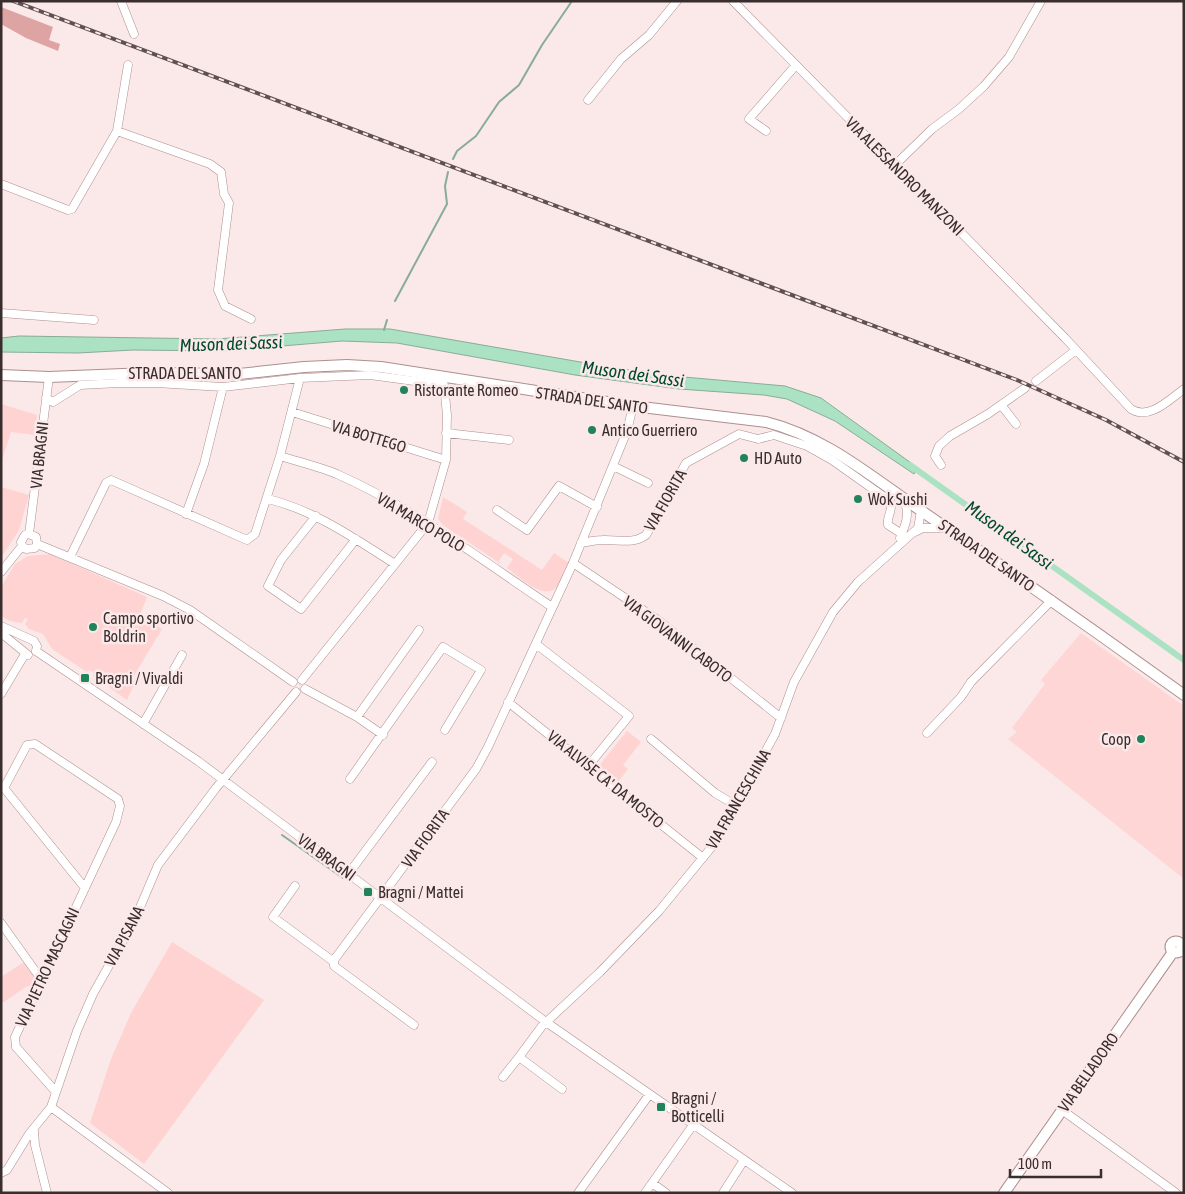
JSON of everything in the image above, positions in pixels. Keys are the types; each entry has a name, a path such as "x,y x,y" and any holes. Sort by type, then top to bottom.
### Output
{"main road":[{"name":"STRADA DEL SANTO","path":"1,376 49,377 116,373 239,374 263,377 348,365 427,378 766,422 787,427 821,443 903,498 1052,600 1184,695"},
{"name":"VIA BELLADORO","path":"1004,1193 1180,946"}],"street":[{"path":"121,1 134,34"},
{"path":"588,100 621,59 649,35 677,1"},
{"name":"VIA ALESSANDRO MANZONI","path":"733,1 1134,411 1144,413 1153,410 1184,389"},
{"path":"896,166 932,129 959,109 984,86 1009,57 1041,1"},
{"path":"1,184 70,210 93,175 117,131 128,65"},
{"path":"766,131 749,119 796,65"},
{"path":"117,131 210,164 220,172 224,194 229,203 218,290 225,306 251,319"},
{"path":"1,314 94,320"},
{"path":"1036,381 1076,350"},
{"path":"198,374 198,385"},
{"name":"STRADA DEL SANTO","path":"46,398 53,402 80,385 156,383 223,387 263,377 300,378 370,375 427,378 444,386 446,434"},
{"name":"VIA BRAGNI","path":"1,572 22,546 22,538 29,534 49,377"},
{"path":"70,557 106,483 111,480 247,540 255,534 268,499 300,378"},
{"path":"186,514 204,464 223,387"},
{"path":"941,466 935,456 939,446 950,436 1002,406 1025,388"},
{"name":"VIA FIORITA","path":"334,962 476,769 488,747 597,507 633,406"},
{"path":"1002,406 1016,424"},
{"name":"VIA BOTTEGO","path":"292,412 446,460"},
{"path":"302,680 428,523 446,460 446,434 509,440"},
{"name":"VIA FIORITA","path":"581,544 600,540 632,542 640,540 646,535 686,463 739,434 758,439 774,435 790,439 824,454 890,501 892,508 888,525 902,534"},
{"name":"VIA MARCO POLO","path":"280,456 337,474 428,523 552,606"},
{"path":"613,466 648,483"},
{"path":"497,510 527,530 559,486 597,507"},
{"name":"VIA FRANCESCHINA","path":"892,550 902,534 907,520 908,513 903,498"},
{"path":"268,499 292,505 316,516 395,564"},
{"path":"907,520 921,511"},
{"name":"VIA FRANCESCHINA","path":"546,1022 600,972 656,915 715,843 775,734 801,667 832,612 858,582 918,528 921,511"},
{"path":"316,516 281,560 268,586 301,609 356,539"},
{"name":"VIA FRANCESCHINA","path":"911,534 923,528 947,528"},
{"path":"29,534 36,537 37,544"},
{"path":"37,544 163,596 190,610 293,682"},
{"path":"22,546 30,550 37,544"},
{"name":"VIA GIOVANNI CABOTO","path":"573,562 658,620 781,718"},
{"path":"927,733 961,697 971,682 1052,600"},
{"path":"1,626 36,643 36,651 32,654 23,652 1,632"},
{"path":"357,717 419,630"},
{"path":"1,694 23,652 23,642 29,639"},
{"path":"536,644 629,716 589,765"},
{"path":"350,779 383,735 443,647 481,670 444,730"},
{"name":"VIA BRAGNI","path":"36,651 223,780 546,1022 792,1193"},
{"path":"143,724 182,655"},
{"path":"293,682 297,679 302,680 306,684 305,689"},
{"path":"293,682 293,688 296,692"},
{"path":"305,689 357,717 383,735"},
{"path":"223,780 296,692 301,692 305,689"},
{"name":"VIA ALVISE CA' DA MOSTO","path":"508,702 703,858"},
{"path":"651,739 715,793 737,806"},
{"name":"VIA PIETRO MASCAGNI","path":"56,1092 16,1047 14,1037 41,979 85,888 116,822 120,806 118,799 35,744 27,745 4,788 85,888"},
{"path":"349,873 432,762"},
{"name":"VIA PISANA","path":"1,1173 7,1170 29,1134 34,1131 51,1107 77,1031 93,994 135,919 158,866 223,780"},
{"path":"295,886 272,917 334,962 334,966 414,1025"},
{"path":"1,923 41,979"},
{"path":"503,1077 546,1022"},
{"path":"519,1057 562,1089"},
{"path":"578,1193 649,1094"},
{"path":"51,1107 168,1193"},
{"path":"1062,1110 1176,1193"},
{"path":"646,1193 693,1124"},
{"path":"34,1131 34,1145 47,1193"},
{"path":"723,1193 744,1160"},
{"path":"652,1183 666,1193"}],"shaded area":[{"path":"1,7 53,27 49,40 60,44 58,51 26,38 1,24"},
{"path":"1,404 37,415 35,435 11,432 1,463"},
{"path":"1,487 29,495 19,530 1,558"},
{"path":"443,497 467,512 463,519 542,570 554,553 569,563 564,576 556,588 544,591 531,586 507,568 513,559 504,553 499,561 501,564 443,525 438,519"},
{"name":"Campo sportivo Boldrin","path":"50,554 147,597 140,615 162,629 132,679 136,680 127,700 93,676 94,673 89,670 87,672 52,649 43,634 29,629 25,624 28,619 25,618 22,623 10,621 1,616 1,587 15,564 28,556"},
{"path":"1081,633 1184,706 1184,879 1008,739 1017,732 1012,728 1045,684 1041,680"},
{"path":"627,731 641,742 623,765 628,769 618,782 599,766"},
{"path":"172,942 264,1000 144,1164 90,1123 111,1059 131,1013"},
{"path":"24,962 35,978 31,987 27,986 1,1004 1,977"}],"water":[{"path":"345,329 390,329 615,368 684,377 785,386 821,398 918,468 914,474 835,421 787,399 764,395 679,389 575,375 397,343 342,341 222,351 1,352 1,338 19,336 217,339"}],"waterway":[{"path":"453,159 457,151 476,136 499,102 519,85 542,45 572,1"},
{"path":"395,301 447,204 445,186 448,172"},
{"path":"384,330 387,320"},
{"name":"Muson dei Sassi","path":"910,465 1184,660"},
{"path":"282,835 343,878"}],"railway":[{"path":"13,1 1017,380 1106,420 1184,462"}],"place":[{"name":"Ristorante Romeo","path":"404,390"},
{"name":"Antico Guerriero","path":"592,430"},
{"name":"HD Auto","path":"744,458"},
{"name":"Wok Sushi","path":"858,499"},
{"name":"Campo sportivo Boldrin","path":"93,627"},
{"name":"Bragni / Vivaldi","path":"85,678"},
{"name":"Coop","path":"1141,739"},
{"name":"Bragni / Mattei","path":"368,892"},
{"name":"Bragni / Botticelli","path":"661,1107"}]}
